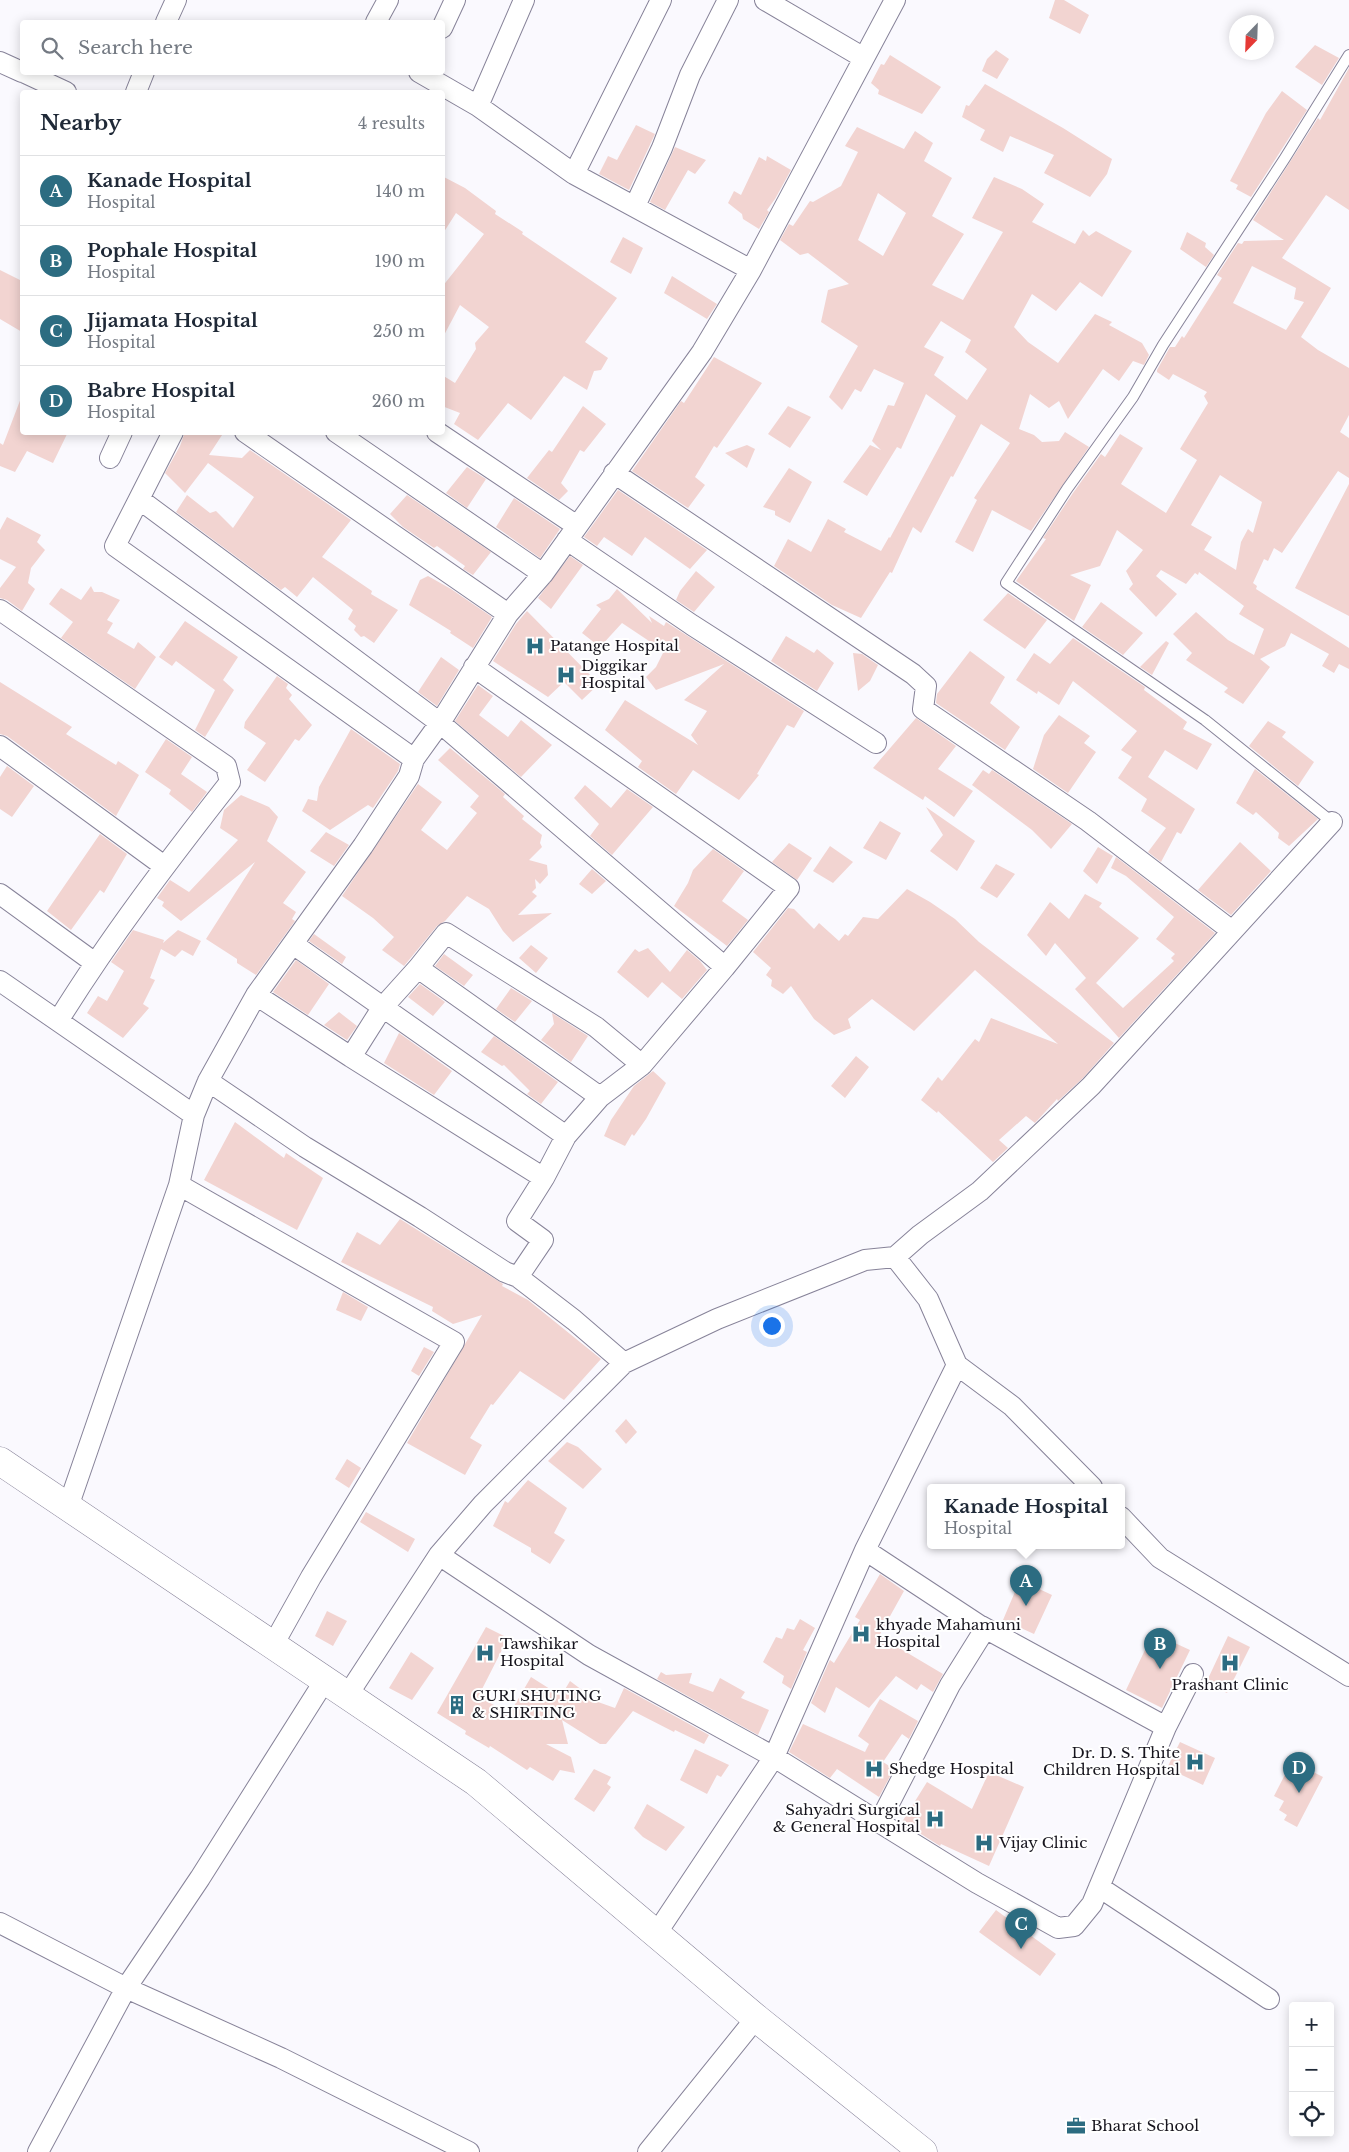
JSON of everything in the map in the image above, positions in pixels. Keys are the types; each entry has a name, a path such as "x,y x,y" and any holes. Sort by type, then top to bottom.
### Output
{"main road":[{"path":"0,1460 476,1782 756,2018 923,2152"}],"street":[{"path":"167,20 176,0"},
{"path":"445,22 455,0"},
{"path":"478,106 524,0"},
{"path":"574,174 662,0"},
{"path":"635,206 662,148 690,75 728,0"},
{"path":"764,0 864,58"},
{"path":"68,1506 179,1185 194,1115 208,1081 256,995 363,846 409,776 414,759 440,723 508,614 543,574 702,352 751,270 896,0"},
{"path":"0,62 20,71"},
{"path":"29,75 62,90"},
{"path":"137,90 143,75"},
{"path":"424,75 478,106 574,174 751,270"},
{"path":"110,458 121,435"},
{"path":"171,435 114,546 414,759"},
{"path":"249,435 508,614"},
{"path":"340,435 543,574"},
{"path":"442,435 692,625 876,743"},
{"path":"614,473 912,674 926,686 923,709 1088,821 1232,931"},
{"path":"139,499 440,723 725,966"},
{"path":"0,610 226,766 230,782 164,866 94,963 58,1021"},
{"path":"474,667 789,888 642,1065 600,1097 566,1136 544,1178 517,1221 543,1240 518,1277"},
{"path":"0,746 164,866"},
{"path":"347,1696 440,1555 483,1504 624,1363 717,1319 848,1267 866,1260 894,1257 920,1235 980,1191 1091,1086 1332,822"},
{"path":"0,894 94,963"},
{"path":"351,1057 382,1008 418,968 446,932 596,1027 642,1065"},
{"path":"292,944 566,1136"},
{"path":"418,968 600,1097"},
{"path":"0,981 194,1115"},
{"path":"256,995 544,1178"},
{"path":"208,1081 305,1147 420,1217 505,1272 518,1277 574,1320 624,1363"},
{"path":"179,1185 454,1342 311,1577 273,1645"},
{"path":"894,1257 928,1299 957,1365 1012,1406 1089,1484"},
{"path":"656,1934 774,1757 865,1550 957,1365"},
{"path":"1125,1521 1160,1558 1349,1676"},
{"path":"865,1550 986,1629 950,1685 879,1823"},
{"path":"440,1555 589,1655 774,1757 977,1883 1058,1928 1074,1926 1092,1904 1166,1726 1193,1674"},
{"path":"981,1626 1166,1726"},
{"path":"38,2152 126,1988 200,1878 324,1680"},
{"path":"1099,1887 1268,2000"},
{"path":"0,1923 126,1988 281,2058 469,2152"},
{"path":"648,2152 756,2018"}],"lane":[{"path":"1332,822 1206,720 1006,583 1067,489 1133,397 1164,345 1280,166 1349,55"}],"building":[{"path":"1055,0 1064,0 1089,15 1080,34 1049,18"},
{"path":"1315,45 1339,58 1322,85 1295,67"},
{"path":"996,50 1009,59 997,79 982,71 987,59"},
{"path":"890,55 941,87 922,114 878,94 879,90 871,83 881,64 884,65"},
{"path":"1349,68 1349,210 1326,195 1282,258 1331,288 1301,337 1318,350 1349,368 1349,415 1340,432 1349,438 1349,478 1338,471 1282,553 1274,548 1268,561 1264,559 1253,583 1257,586 1256,589 1349,648 1349,669 1339,664 1334,673 1322,666 1329,654 1291,633 1285,646 1260,659 1270,667 1243,704 1224,692 1228,688 1186,660 1192,653 1173,634 1196,612 1228,640 1254,655 1264,629 1239,614 1244,606 1199,572 1198,575 1195,573 1186,584 1161,570 1156,576 1177,594 1156,617 1129,589 1133,584 1126,571 1143,550 1117,530 1100,566 1070,575 1091,585 1074,621 1016,581 1046,539 1043,538 1073,493 1101,454 1105,457 1120,434 1143,448 1121,484 1166,513 1197,460 1180,449 1208,403 1204,396 1207,392 1173,374 1169,380 1157,372 1157,370 1170,347 1175,347 1182,336 1184,338 1222,278 1217,275 1238,243 1242,244 1244,241 1284,240 1253,220 1318,118 1320,120","holes":["1252,266 1296,288 1294,299 1304,302 1286,330 1233,303","1220,475 1262,502 1253,533 1248,529 1241,542 1236,570 1204,550 1212,537 1191,525"]},
{"path":"985,84 1063,128 1112,159 1107,174 1090,197 1044,173 1054,155 1010,136 1003,152 980,140 985,130 962,117 966,105 969,106"},
{"path":"1282,91 1307,110 1251,197 1236,189 1238,185 1230,181 1266,113"},
{"path":"636,125 655,134 629,190 599,174 608,156 617,160"},
{"path":"857,127 904,149 915,131 933,143 924,161 952,178 932,216 964,234 932,285 963,300 1003,232 972,218 994,177 1022,189 1044,204 1032,222 1075,244 1083,230 1089,236 1096,231 1132,251 1102,297 1080,282 1056,311 1032,294 1014,327 1028,342 1058,363 1095,314 1112,322 1109,325 1142,343 1149,355 1144,365 1133,361 1119,381 1103,369 1068,419 1059,401 1049,408 1030,394 1019,429 1034,435 1042,442 1059,441 1065,432 1089,447 1031,531 992,510 973,552 955,542 977,500 974,498 1010,443 981,424 921,533 913,527 892,573 890,572 861,618 832,605 774,566 788,539 811,552 828,519 846,529 844,532 881,551 890,538 956,416 926,394 901,449 897,447 867,496 843,482 870,445 881,450 872,441 888,405 894,406 904,383 874,369 861,392 855,389 842,410 829,397 858,346 821,322 828,290 849,284 808,253 800,255 780,240 789,224 793,226 810,201 813,202 841,186 858,152 845,146","holes":["878,193 906,213 883,256 858,240","941,321 971,340 965,352 987,369 967,400 934,375 944,357 924,347"]},
{"path":"675,147 706,160 695,174 688,170 665,210 650,202"},
{"path":"767,156 791,170 767,210 769,212 759,229 743,219 742,214 728,203 734,191 741,195 759,157 766,161"},
{"path":"445,178 465,188 496,211 495,214 523,232 522,234 617,298 585,342 608,358 601,370 594,371 587,390 564,376 531,420 508,403 478,440 454,424 460,413 445,407 445,377 455,383 476,349 475,343 489,327 460,305 445,333 445,283 484,234 456,213 445,230"},
{"path":"1187,232 1206,243 1205,247 1214,255 1206,267 1180,249"},
{"path":"623,237 643,248 631,274 610,262"},
{"path":"0,270 20,280 20,331 0,319"},
{"path":"672,276 717,304 707,319 664,293"},
{"path":"714,357 762,383 717,448 714,446 695,477 705,485 688,508 632,471 681,401 684,403"},
{"path":"20,401 20,435 67,435 53,463 27,451 15,472 0,466 0,443 3,445"},
{"path":"583,406 606,424 584,452 580,450 561,483 568,491 559,500 527,478 549,450 552,452"},
{"path":"788,406 811,417 790,448 768,434"},
{"path":"184,435 222,435 209,455 242,458 250,450 351,520 322,557 372,591 371,594 398,610 374,643 364,636 361,637 354,630 356,626 348,619 353,610 313,577 297,597 285,587 281,590 176,512 187,495 210,513 216,511 233,528 254,497 208,463 185,493 165,473"},
{"path":"747,445 755,449 747,468 725,453"},
{"path":"467,467 486,479 467,508 446,493"},
{"path":"789,468 812,482 790,523 775,515 775,511 763,507"},
{"path":"1349,484 1349,616 1295,588"},
{"path":"618,490 707,550 690,569 645,537 632,556 604,537 597,546 584,537"},
{"path":"407,495 491,552 473,575 463,569 465,566 437,546 434,548 403,527 390,514"},
{"path":"514,498 560,529 540,558 496,527"},
{"path":"7,517 41,535 37,542 45,550 31,568 28,583 35,589 22,611 7,600 0,598 0,588 16,567 0,559 0,530"},
{"path":"570,556 583,565 551,609 538,598"},
{"path":"696,571 715,587 694,612 676,600 680,591"},
{"path":"428,576 492,617 473,648 450,633 451,631 409,605 420,580"},
{"path":"91,586 94,592 102,592 120,600 107,620 113,623 107,633 134,649 138,642 156,657 135,689 61,638 73,622 49,604 61,588 81,600"},
{"path":"617,589 652,623 649,616 664,626 666,622 804,711 794,728 787,725 757,774 759,775 739,800 693,770 676,794 638,767 642,761 605,730 625,700 698,745 691,735 707,711 684,700 724,664 656,690 646,677 656,667 664,651 622,623 600,647 582,633 601,609 596,605 609,599"},
{"path":"1008,593 1047,620 1025,649 983,620"},
{"path":"1101,602 1143,633 1123,655 1082,627"},
{"path":"527,611 599,684 582,700 564,682 548,697 493,661 516,624"},
{"path":"185,621 238,657 223,680 234,690 205,737 195,730 215,690 176,661 172,666 159,657"},
{"path":"786,636 814,653 817,649 834,663 817,691 771,661"},
{"path":"1073,638 1145,687 1144,690 1187,722 1183,729 1212,744 1197,770 1165,750 1148,777 1195,809 1181,834 1177,832 1161,862 1148,852 1166,828 1141,811 1147,799 1118,778 1132,757 1121,750 1137,731 1073,681 1059,705 1038,691 1037,694 1016,680 1034,653 1050,664"},
{"path":"1166,641 1169,643 1152,675 1140,667"},
{"path":"970,651 1005,677 990,703 1020,727 1005,750 936,703 937,694"},
{"path":"853,653 862,654 878,665 870,681 858,691"},
{"path":"441,657 459,670 437,706 418,692"},
{"path":"277,676 288,684 286,688 292,695 289,699 312,725 299,741 295,739 265,782 247,770 266,743 244,728 245,722"},
{"path":"0,682 72,727 66,734 116,765 118,761 139,775 116,816 7,736 0,734"},
{"path":"478,685 493,696 479,715 508,737 521,720 552,745 521,777 455,721"},
{"path":"1059,715 1090,736 1084,743 1096,752 1068,793 1033,769 1044,735"},
{"path":"916,718 956,746 938,769 973,791 954,817 925,796 923,800 873,768"},
{"path":"1268,721 1286,732 1282,737 1314,762 1298,786 1249,746"},
{"path":"351,729 400,764 398,771 373,808 368,805 330,830 302,811 308,799 317,801 319,787"},
{"path":"166,739 192,757 181,774 207,792 192,812 169,794 171,790 145,772"},
{"path":"450,748 505,794 503,797 524,816 522,819 542,835 540,843 542,847 529,860 547,865 548,875 540,884 535,879 536,888 532,892 537,896 518,915 552,913 513,942 503,931 489,909 467,896 445,921 437,926 404,966 382,950 394,937 373,918 342,896 418,784 442,802 421,830 447,850 477,813 470,807 479,796 438,760"},
{"path":"7,766 34,786 12,817 0,809 0,777"},
{"path":"1255,769 1318,819 1289,846 1278,838 1279,833 1256,812 1253,815 1236,803"},
{"path":"983,770 989,774 992,770 1072,824 1051,849 1032,830 972,785"},
{"path":"585,785 611,808 627,789 653,807 612,855 590,836 599,824 574,798"},
{"path":"241,795 269,807 278,817 267,841 306,872 283,903 296,912 292,919 295,921 256,975 237,963 237,959 206,939 255,862 181,921 162,906 164,902 157,898 170,880 189,892 238,840 220,828 224,810"},
{"path":"926,807 975,841 957,871 930,851 943,835"},
{"path":"880,821 901,833 886,860 863,848"},
{"path":"326,832 349,845 334,866 310,851"},
{"path":"100,834 127,854 104,893 100,890 71,930 47,911"},
{"path":"1240,842 1271,871 1231,915 1198,890"},
{"path":"789,843 812,858 797,880 772,862"},
{"path":"830,846 853,862 833,883 813,871"},
{"path":"1098,847 1113,856 1097,884 1083,871"},
{"path":"713,849 744,871 722,901 748,920 727,946 674,906 688,883 693,870"},
{"path":"1116,857 1215,933 1119,1038 1075,989 1086,978 1055,943 1046,956 1027,935 1050,902 1069,919 1085,894 1102,903 1099,907 1139,938 1096,983 1123,1008 1174,961 1171,958 1175,954 1156,939 1174,917 1126,876 1111,868"},
{"path":"996,864 1015,874 997,898 980,888"},
{"path":"592,869 606,881 592,894 579,884"},
{"path":"907,889 955,919 979,942 1114,1043 1083,1078 1058,1101 1057,1099 1035,1123 1026,1116 999,1140 1008,1148 993,1162 938,1111 937,1113 921,1100 938,1077 942,1081 975,1039 979,1042 991,1018 1058,1044 975,970 914,1031 872,999 848,1019 851,1028 834,1035 814,1019 791,986 783,994 771,986 772,980 766,975 771,968 753,952 788,908 794,909 814,929 819,923 839,941 845,934 848,936 863,917 878,919"},
{"path":"133,930 164,940 163,943 178,930 201,941 193,956 182,950 175,957 161,949 150,978 155,980 143,1004 149,1008 123,1038 87,1013 98,996 107,1001 124,971 111,962"},
{"path":"314,934 346,957 342,964 309,941"},
{"path":"531,945 548,958 536,973 519,958"},
{"path":"648,948 670,972 687,950 707,970 682,999 662,982 648,998 617,972 635,949 639,952"},
{"path":"444,954 473,975 464,986 435,966"},
{"path":"296,960 329,984 308,1015 273,992"},
{"path":"420,984 445,1002 433,1016 408,997"},
{"path":"511,988 532,1001 515,1022 496,1009"},
{"path":"339,1012 357,1026 347,1040 324,1025"},
{"path":"552,1013 588,1036 571,1062 541,1040 554,1024"},
{"path":"399,1033 452,1071 434,1095 384,1063"},
{"path":"494,1036 558,1082 541,1104 527,1094 530,1091 504,1065 502,1066 481,1052"},
{"path":"856,1056 869,1067 845,1098 831,1086"},
{"path":"653,1071 666,1083 634,1136 632,1134 625,1146 604,1136 611,1120 634,1086"},
{"path":"235,1122 284,1158 286,1153 323,1178 297,1230 204,1180"},
{"path":"400,1219 503,1284 502,1286 528,1300 601,1359 564,1400 520,1371 493,1405 491,1404 470,1438 482,1445 465,1475 407,1443 482,1315 453,1324 432,1311 433,1307 341,1262 357,1232 380,1245"},
{"path":"343,1292 368,1307 361,1321 336,1310"},
{"path":"424,1347 434,1352 419,1376 411,1371"},
{"path":"626,1419 637,1432 626,1444 615,1431"},
{"path":"567,1442 578,1447 602,1469 583,1489 548,1461"},
{"path":"347,1459 361,1468 349,1488 335,1479"},
{"path":"528,1480 567,1508 554,1533 565,1540 550,1564 531,1552 531,1548 493,1526 505,1501 508,1503"},
{"path":"366,1512 415,1539 408,1552 360,1522"},
{"path":"880,1574 904,1591 879,1636 943,1674 933,1692 921,1684 917,1690 896,1676 869,1708 836,1687 825,1713 811,1703 830,1660 834,1663 860,1620 855,1617"},
{"path":"1020,1580 1052,1595 1034,1634 1003,1620"},
{"path":"327,1611 347,1621 333,1646 315,1636"},
{"path":"800,1619 815,1628 803,1650 807,1652 791,1689 782,1683 784,1676 763,1662 776,1637 782,1639 787,1628 794,1630"},
{"path":"486,1627 508,1638 478,1697 510,1713 531,1677 561,1696 570,1681 598,1702 615,1708 624,1688 709,1735 704,1744 675,1730 674,1732 633,1711 606,1744 600,1744 562,1720 568,1744 546,1744 571,1757 575,1773 560,1770 553,1781 530,1767 527,1770 490,1746 489,1748 465,1734 466,1731 437,1713"},
{"path":"1153,1633 1190,1650 1162,1708 1126,1690"},
{"path":"1228,1636 1250,1647 1227,1693 1206,1683"},
{"path":"411,1652 434,1668 412,1700 389,1688"},
{"path":"661,1672 666,1675 692,1673 689,1683 713,1692 720,1678 745,1692 741,1698 769,1710 758,1735 657,1679"},
{"path":"880,1699 918,1721 909,1739 902,1734 883,1762 894,1769 879,1797 837,1769 830,1778 789,1752 803,1724 865,1752 869,1744 858,1736"},
{"path":"1180,1742 1215,1758 1203,1785 1167,1768"},
{"path":"695,1749 729,1765 721,1777 717,1775 707,1794 680,1780"},
{"path":"1292,1761 1323,1777 1297,1827 1284,1820 1287,1815 1279,1810 1284,1801 1274,1796"},
{"path":"594,1769 611,1777 607,1784 611,1787 594,1812 574,1799"},
{"path":"989,1772 1024,1787 989,1866 941,1844 940,1846 902,1822 927,1782 972,1809"},
{"path":"647,1804 685,1827 666,1851 643,1837 634,1828"},
{"path":"996,1910 1056,1954 1040,1976 979,1932"}],"place":[{"name":"Patange Hospital","path":"535,646"},
{"name":"Diggikar Hospital","path":"566,675"},
{"name":"Kanade Hospital","path":"1026,1606"},
{"name":"khyade Mahamuni Hospital","path":"861,1634"},
{"name":"Tawshikar Hospital","path":"485,1653"},
{"name":"Prashant Clinic","path":"1230,1663"},
{"name":"Pophale Hospital","path":"1160,1669"},
{"name":"GURI SHUTING & SHIRTING","path":"457,1705"},
{"name":"Dr. D. S. Thite Children Hospital","path":"1195,1762"},
{"name":"Shedge Hospital","path":"874,1769"},
{"name":"Babre Hospital","path":"1299,1793"},
{"name":"Sahyadri Surgical & General Hospital","path":"935,1819"},
{"name":"Vijay Clinic","path":"984,1843"},
{"name":"Jijamata Hospital","path":"1021,1949"},
{"name":"Bharat School","path":"1076,2126"}]}
